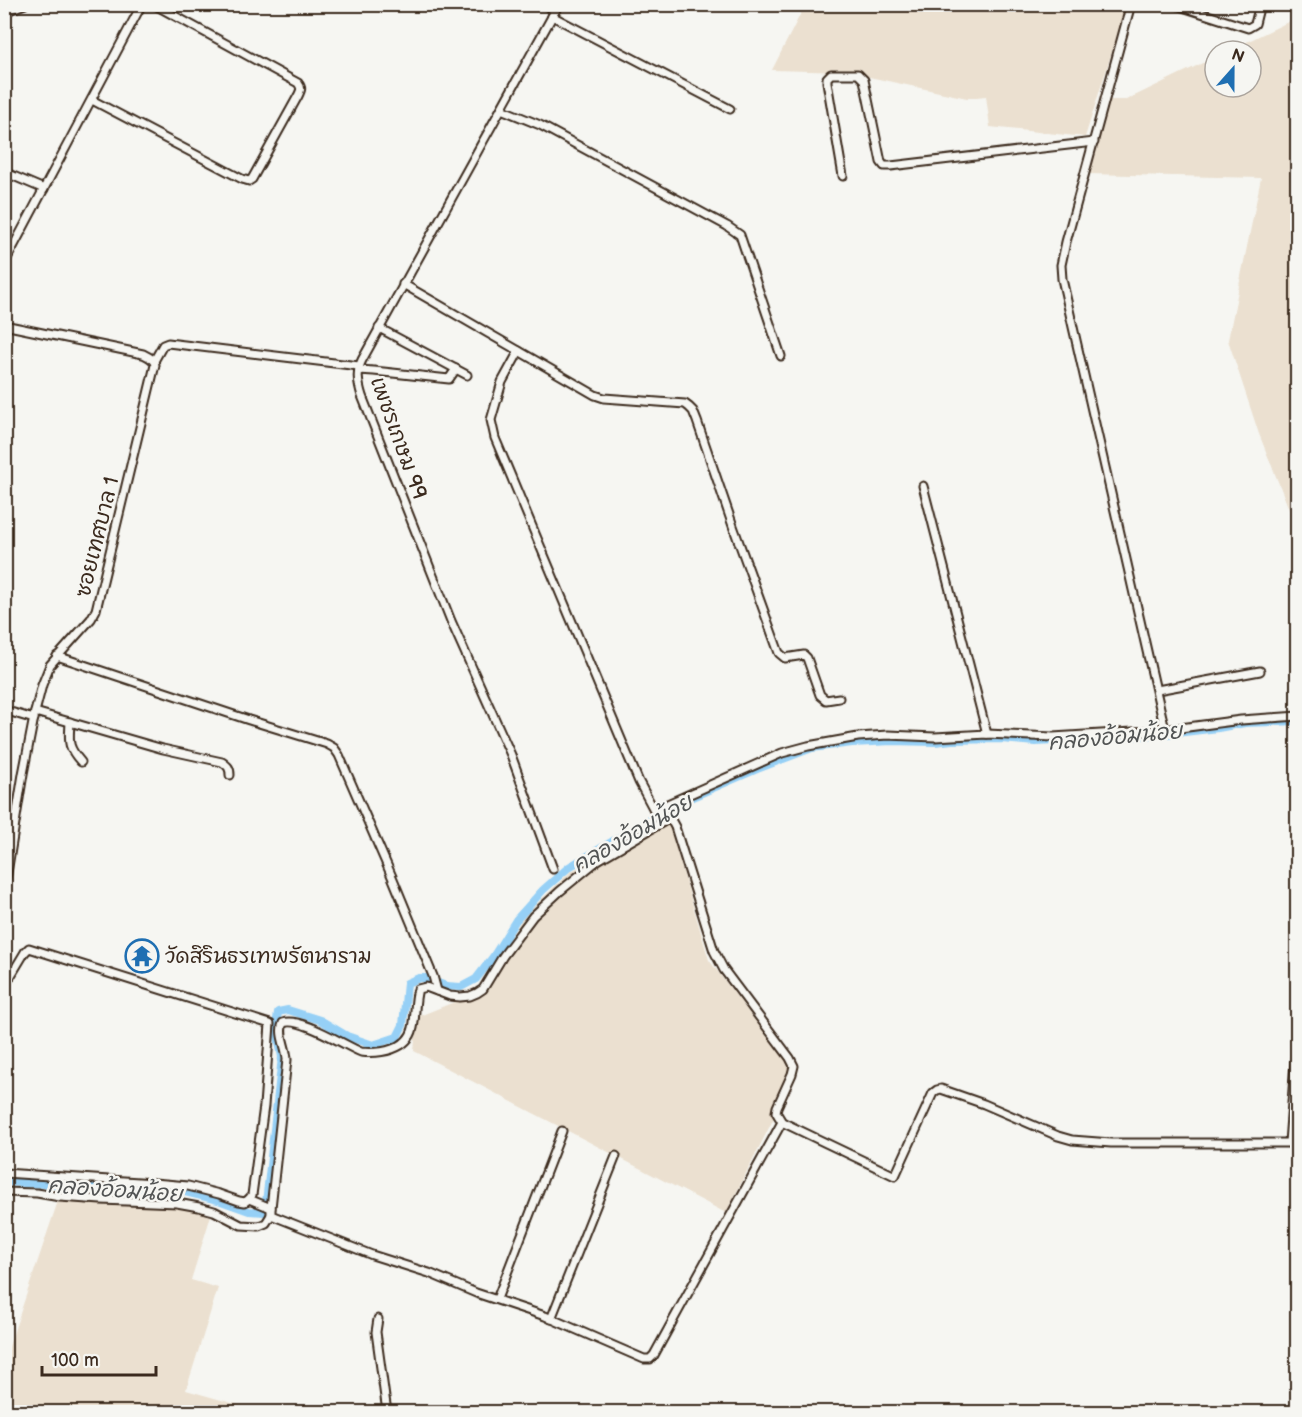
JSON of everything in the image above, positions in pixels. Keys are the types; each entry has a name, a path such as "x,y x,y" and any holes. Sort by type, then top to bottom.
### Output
{"street":[{"path":"4,12 25,4"},
{"path":"4,264 142,4"},
{"path":"92,100 242,180 252,179 298,96 301,86 153,4"},
{"path":"544,4 730,109"},
{"path":"1131,4 1066,242 1062,279 1166,730"},
{"path":"1173,4 1248,28 1255,24 1260,4"},
{"name":"เพชรเกษม 99","path":"553,869 507,746 451,621 358,384 359,368 403,284 555,10"},
{"path":"843,176 827,82 831,74 858,75 864,80 884,166 1094,142"},
{"path":"501,109 540,124 740,235 782,356"},
{"path":"4,172 44,189"},
{"path":"403,284 604,398 685,404 689,407 697,421 779,653 785,657 804,655 820,695 826,700 838,699"},
{"path":"4,325 144,354 154,361 163,345 168,343 449,379 456,369"},
{"path":"380,328 467,375"},
{"path":"519,351 504,376 491,420 495,438 639,782 655,811 669,817 673,822 714,951 794,1066 777,1107 776,1112 782,1122 895,1176 933,1093 941,1089 1072,1140 1112,1143 1298,1143"},
{"name":"ซอยเทศบาล 1","path":"4,892 34,715 50,665 91,619 96,610 154,369 154,361"},
{"path":"923,486 987,734"},
{"path":"57,656 334,748 339,754 433,976 436,990"},
{"path":"1157,690 1260,671"},
{"path":"4,710 70,722 163,749 222,762 230,770 230,775"},
{"path":"655,811 782,753 858,737 987,734 1053,737 1166,730 1240,720 1298,716"},
{"path":"70,722 70,748 81,762"},
{"path":"4,1192 100,1200 177,1203 214,1211 240,1226 259,1226 269,1214 287,1060 280,1031 283,1023 290,1021 310,1028 361,1052 395,1048 411,1036 418,989 426,987 450,996 460,997 470,996 483,989 503,956 533,916 598,860 669,817"},
{"path":"4,987 29,948 270,1024 264,1106 253,1201 269,1214 372,1255 429,1273 476,1293 551,1319 644,1359 654,1356 782,1122"},
{"path":"1289,1143 1298,1022"},
{"path":"497,1299 562,1131"},
{"path":"551,1319 616,1156"},
{"path":"4,1173 188,1186 239,1201 253,1201"},
{"path":"378,1319 376,1332 387,1413"}],"shaded area":[{"path":"805,5 1127,5 1085,137 990,127 986,96 967,98 846,72 772,70"},
{"path":"1293,5 1297,5 1298,385 1294,400 1298,411 1297,529 1259,434 1228,340 1261,178 1087,174 1107,100 1126,100 1203,63 1203,99 1263,99 1263,39 1253,39 1290,21"},
{"path":"668,821 709,960 796,1074 726,1213 414,1051 417,1017 479,992 523,917 570,872 651,822"},
{"path":"58,1201 213,1209 191,1280 218,1288 186,1390 264,1412 5,1412 5,1358"}],"waterway":[{"name":"คลองอ้อมน้อย","path":"4,1182 177,1190 218,1200 249,1211 265,1212 282,1057 276,1027 278,1012 288,1010 320,1020 347,1036 373,1045 397,1037 403,1025 407,983 425,978 446,986 461,987 476,979 516,920 543,890 569,867 676,804 812,748 892,741 1001,739 1036,742 1159,735 1245,723 1298,721"}],"place":[{"name":"วัดสิรินธรเทพรัตนาราม","path":"142,956"}]}
